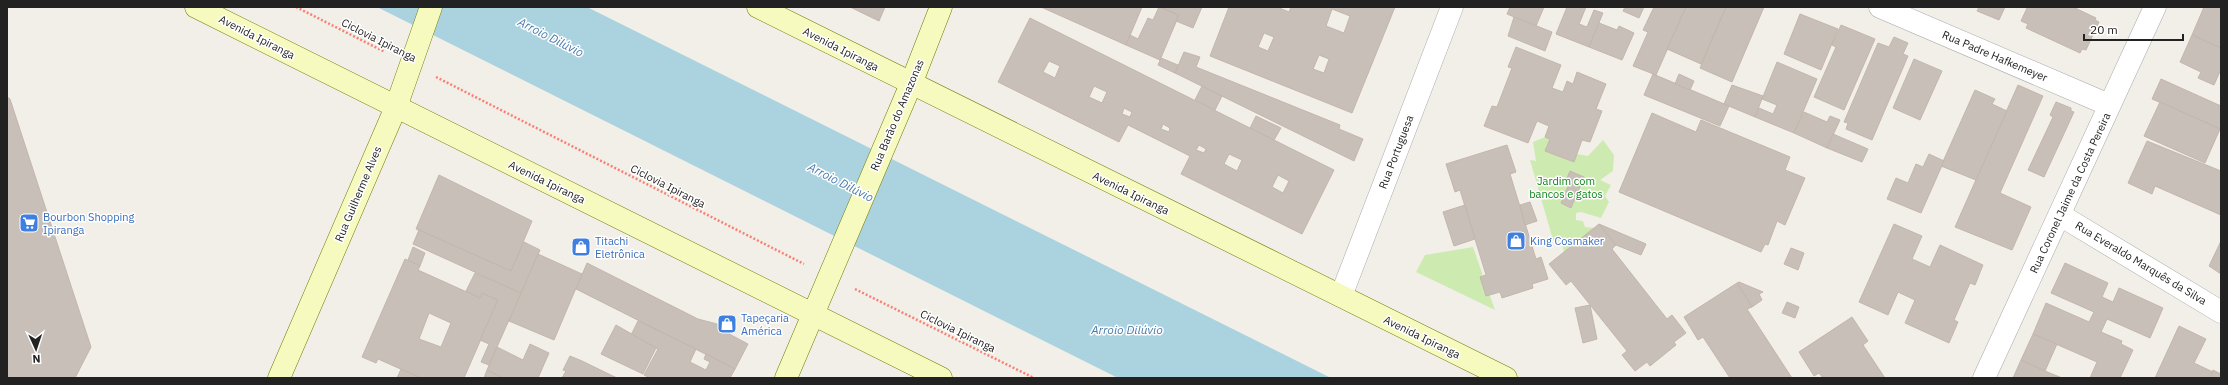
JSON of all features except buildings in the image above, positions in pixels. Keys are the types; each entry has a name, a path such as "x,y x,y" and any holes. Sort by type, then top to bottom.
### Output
{"main road":[{"name":"Avenida Ipiranga","path":"196,7 941,378"},
{"name":"Rua Guilherme Alves","path":"279,378 396,107 431,7"},
{"name":"Avenida Ipiranga","path":"758,7 1506,378"},
{"name":"Rua Barão do Amazonas","path":"786,378 812,313 911,84 941,7"}],"street":[{"name":"Rua Portuguesa","path":"1341,296 1452,7"},
{"name":"Rua Padre Hafkemeyer","path":"1880,7 2109,105"},
{"name":"Rua Coronel Jaime da Costa Pereira","path":"1984,378 2155,7"},
{"name":"Rua Everaldo Marquês da Silva","path":"2060,215 2221,312"}],"path":[{"name":"Ciclovia Ipiranga","path":"296,7 413,58 831,270 1034,378"}],"green space":[{"name":"Jardim com bancos e gatos","path":"1545,137 1550,139 1546,151 1573,162 1577,154 1588,156 1603,140 1614,155 1613,171 1600,180 1611,185 1605,196 1609,202 1601,218 1581,212 1576,213 1576,220 1583,221 1585,227 1594,228 1564,252 1561,241 1553,240 1530,160 1536,161 1533,142"},
{"path":"1473,247 1495,310 1416,272 1425,255"}],"water":[{"name":"Arroio Dilúvio","path":"377,7 587,7 1331,378 1118,378"}],"place":[{"name":"Bourbon Shopping Ipiranga","path":"29,223"},
{"name":"King Cosmaker","path":"1516,241"},
{"name":"Titachi Eletrônica","path":"581,247"},
{"name":"Tapeçaria América","path":"727,324"}]}
